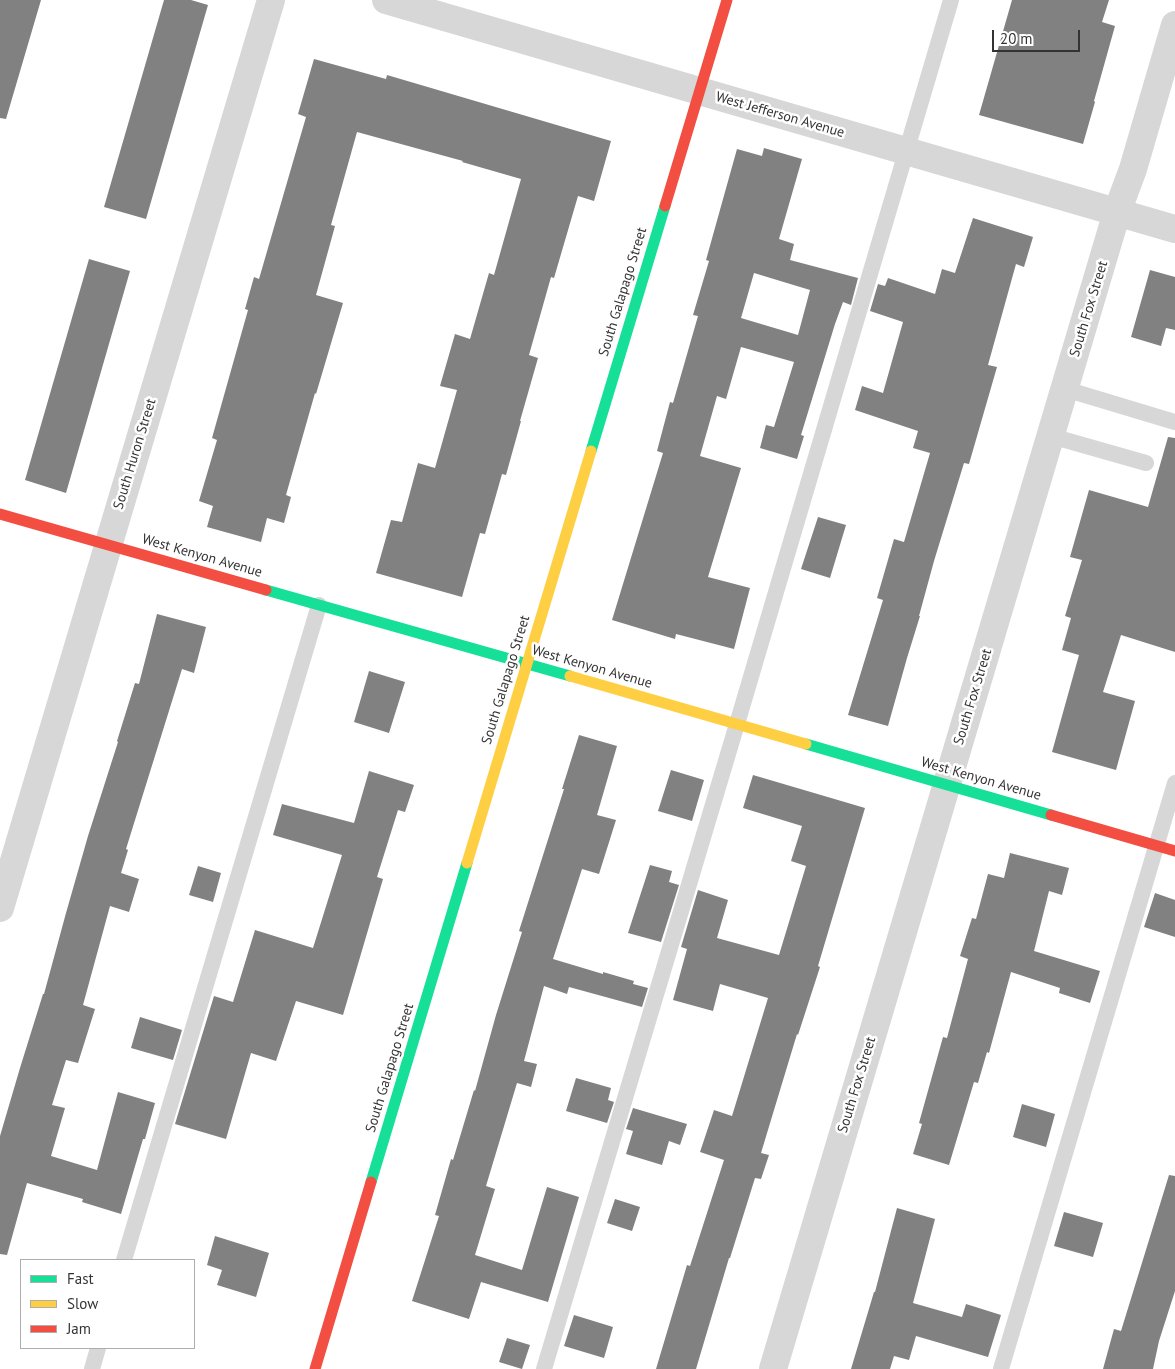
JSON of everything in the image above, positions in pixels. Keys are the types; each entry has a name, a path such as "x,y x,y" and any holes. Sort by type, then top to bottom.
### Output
{"street":[{"name":"South Huron Street","path":"0,908 271,0"},
{"name":"West Jefferson Avenue","path":"386,0 1175,229"},
{"name":"South Galapago Street","path":"316,1369 727,0"},
{"name":"South Fox Street","path":"772,1369 1175,25"},
{"name":"West Kenyon Avenue","path":"0,514 1175,851"}],"lane":[{"path":"544,1369 951,0"},
{"path":"1065,389 1175,422"},
{"path":"1051,436 1146,463"},
{"path":"124,1259 319,605"},
{"path":"1001,1369 1175,783"},
{"path":"92,1369 98,1349"}],"building":[{"path":"0,0 41,0 6,119 0,118"},
{"path":"164,0 191,0 208,5 146,219 104,207"},
{"path":"1012,0 1109,0 1102,22 1115,26 1083,144 979,115"},
{"path":"314,59 386,79 387,75 611,141 594,201 578,196 554,278 551,277 529,355 538,358 506,475 502,474 485,534 480,533 462,597 376,573 391,520 402,522 418,463 435,468 457,390 440,386 455,334 470,339 489,273 494,275 521,179 357,132 331,225 335,226 316,295 343,303 286,495 291,497 284,523 267,518 261,542 207,527 213,506 199,501 217,440 212,438 248,310 245,309 254,277 259,279 306,117 298,114"},
{"path":"764,148 802,159 779,239 794,244 790,260 858,278 851,305 843,302 835,324 801,435 804,436 797,459 760,448 766,425 774,427 794,362 741,347 726,399 717,396 700,456 741,468 708,577 750,588 734,649 676,634 675,639 612,620 663,453 657,451 670,402 673,403 698,316 693,315 709,261 706,260 737,149 762,156","holes":["754,273 810,290 798,335 741,318"]},
{"path":"973,218 1033,237 1024,267 1016,264 988,365 997,367 969,464 964,463 934,561 888,726 848,715 883,600 877,598 894,539 904,542 930,453 913,448 918,431 855,410 862,386 883,393 903,322 870,311 878,284 885,286 888,278 935,294 942,269 955,273"},
{"path":"89,259 130,271 66,493 25,480"},
{"path":"1150,270 1175,277 1175,330 1166,328 1161,346 1131,337"},
{"path":"1168,437 1175,438 1175,652 1121,635 1103,692 1135,701 1116,770 1052,752 1079,655 1062,650 1071,618 1065,616 1082,560 1070,557 1089,490 1148,507"},
{"path":"818,517 846,525 830,578 801,569"},
{"path":"157,614 206,627 194,673 182,669 126,849 128,850 121,873 139,879 129,912 110,906 83,1005 95,1009 78,1063 66,1060 52,1105 65,1108 51,1156 97,1170 118,1092 155,1103 121,1214 82,1202 83,1199 27,1183 7,1255 0,1254 0,1136 44,994 88,836 117,741 135,683 139,684"},
{"path":"369,671 405,682 389,733 354,722"},
{"path":"579,735 617,746 597,815 616,820 599,874 582,869 553,959 634,981 633,984 648,988 642,1007 569,987 567,994 544,986 524,1061 537,1064 531,1087 517,1083 486,1186 495,1189 475,1255 522,1270 547,1187 579,1197 548,1302 481,1282 469,1319 412,1301 439,1216 435,1215 451,1159 453,1160 475,1091 522,932 519,931"},
{"path":"671,770 704,780 692,821 658,811"},
{"path":"369,771 414,785 405,812 398,810 377,877 383,879 343,1015 296,1001 276,1061 251,1053 226,1139 175,1124 214,996 233,1002 255,930 313,948 342,855 273,835 282,804 354,823"},
{"path":"753,775 865,808 818,966 820,967 797,1034 761,1153 769,1155 761,1179 755,1178 696,1369 656,1369 687,1265 690,1266 724,1160 700,1152 714,1110 732,1116 768,998 720,984 713,1011 673,1000 687,949 681,947 698,890 728,900 717,938 779,955 806,866 791,861 802,826 743,808"},
{"path":"1010,853 1069,868 1062,895 1049,891 1034,951 1100,971 1090,1003 1059,993 1060,988 1011,972 989,1053 987,1052 978,1083 974,1082 949,1165 913,1154 922,1124 919,1123 943,1037 947,1038 968,959 960,956 972,918 976,919 988,874 1004,878"},
{"path":"650,865 672,871 669,882 679,885 661,942 628,933"},
{"path":"198,866 221,873 213,902 189,895"},
{"path":"1155,893 1175,900 1175,937 1144,927"},
{"path":"140,1017 182,1030 173,1060 131,1048"},
{"path":"576,1078 611,1088 608,1100 614,1102 607,1123 566,1111"},
{"path":"1022,1104 1055,1114 1046,1147 1013,1137"},
{"path":"633,1108 687,1124 680,1145 669,1141 662,1165 626,1154 633,1131 626,1129"},
{"path":"1169,1175 1175,1176 1175,1291 1159,1341 1153,1369 1103,1369 1114,1329 1121,1331"},
{"path":"615,1199 640,1207 632,1231 607,1223"},
{"path":"897,1208 935,1219 913,1303 962,1317 966,1304 1001,1315 988,1357 916,1336 909,1360 894,1356 890,1369 851,1369 875,1292"},
{"path":"1064,1212 1103,1223 1093,1257 1054,1246"},
{"path":"215,1236 269,1253 256,1297 217,1285 222,1270 207,1265"},
{"path":"574,1315 613,1327 604,1358 564,1346"},
{"path":"507,1338 530,1345 522,1369 499,1362"}],"traffic: fast":[{"path":"591,451 665,206"},
{"path":"266,590 570,676"},
{"path":"806,744 1051,815"},
{"path":"371,1182 467,863"}],"traffic: slow":[{"path":"467,863 591,451"},
{"path":"570,676 806,744"}],"traffic: jam":[{"path":"665,206 727,0"},
{"path":"0,514 266,590"},
{"path":"1051,815 1175,851"},
{"path":"315,1369 371,1182"}]}
